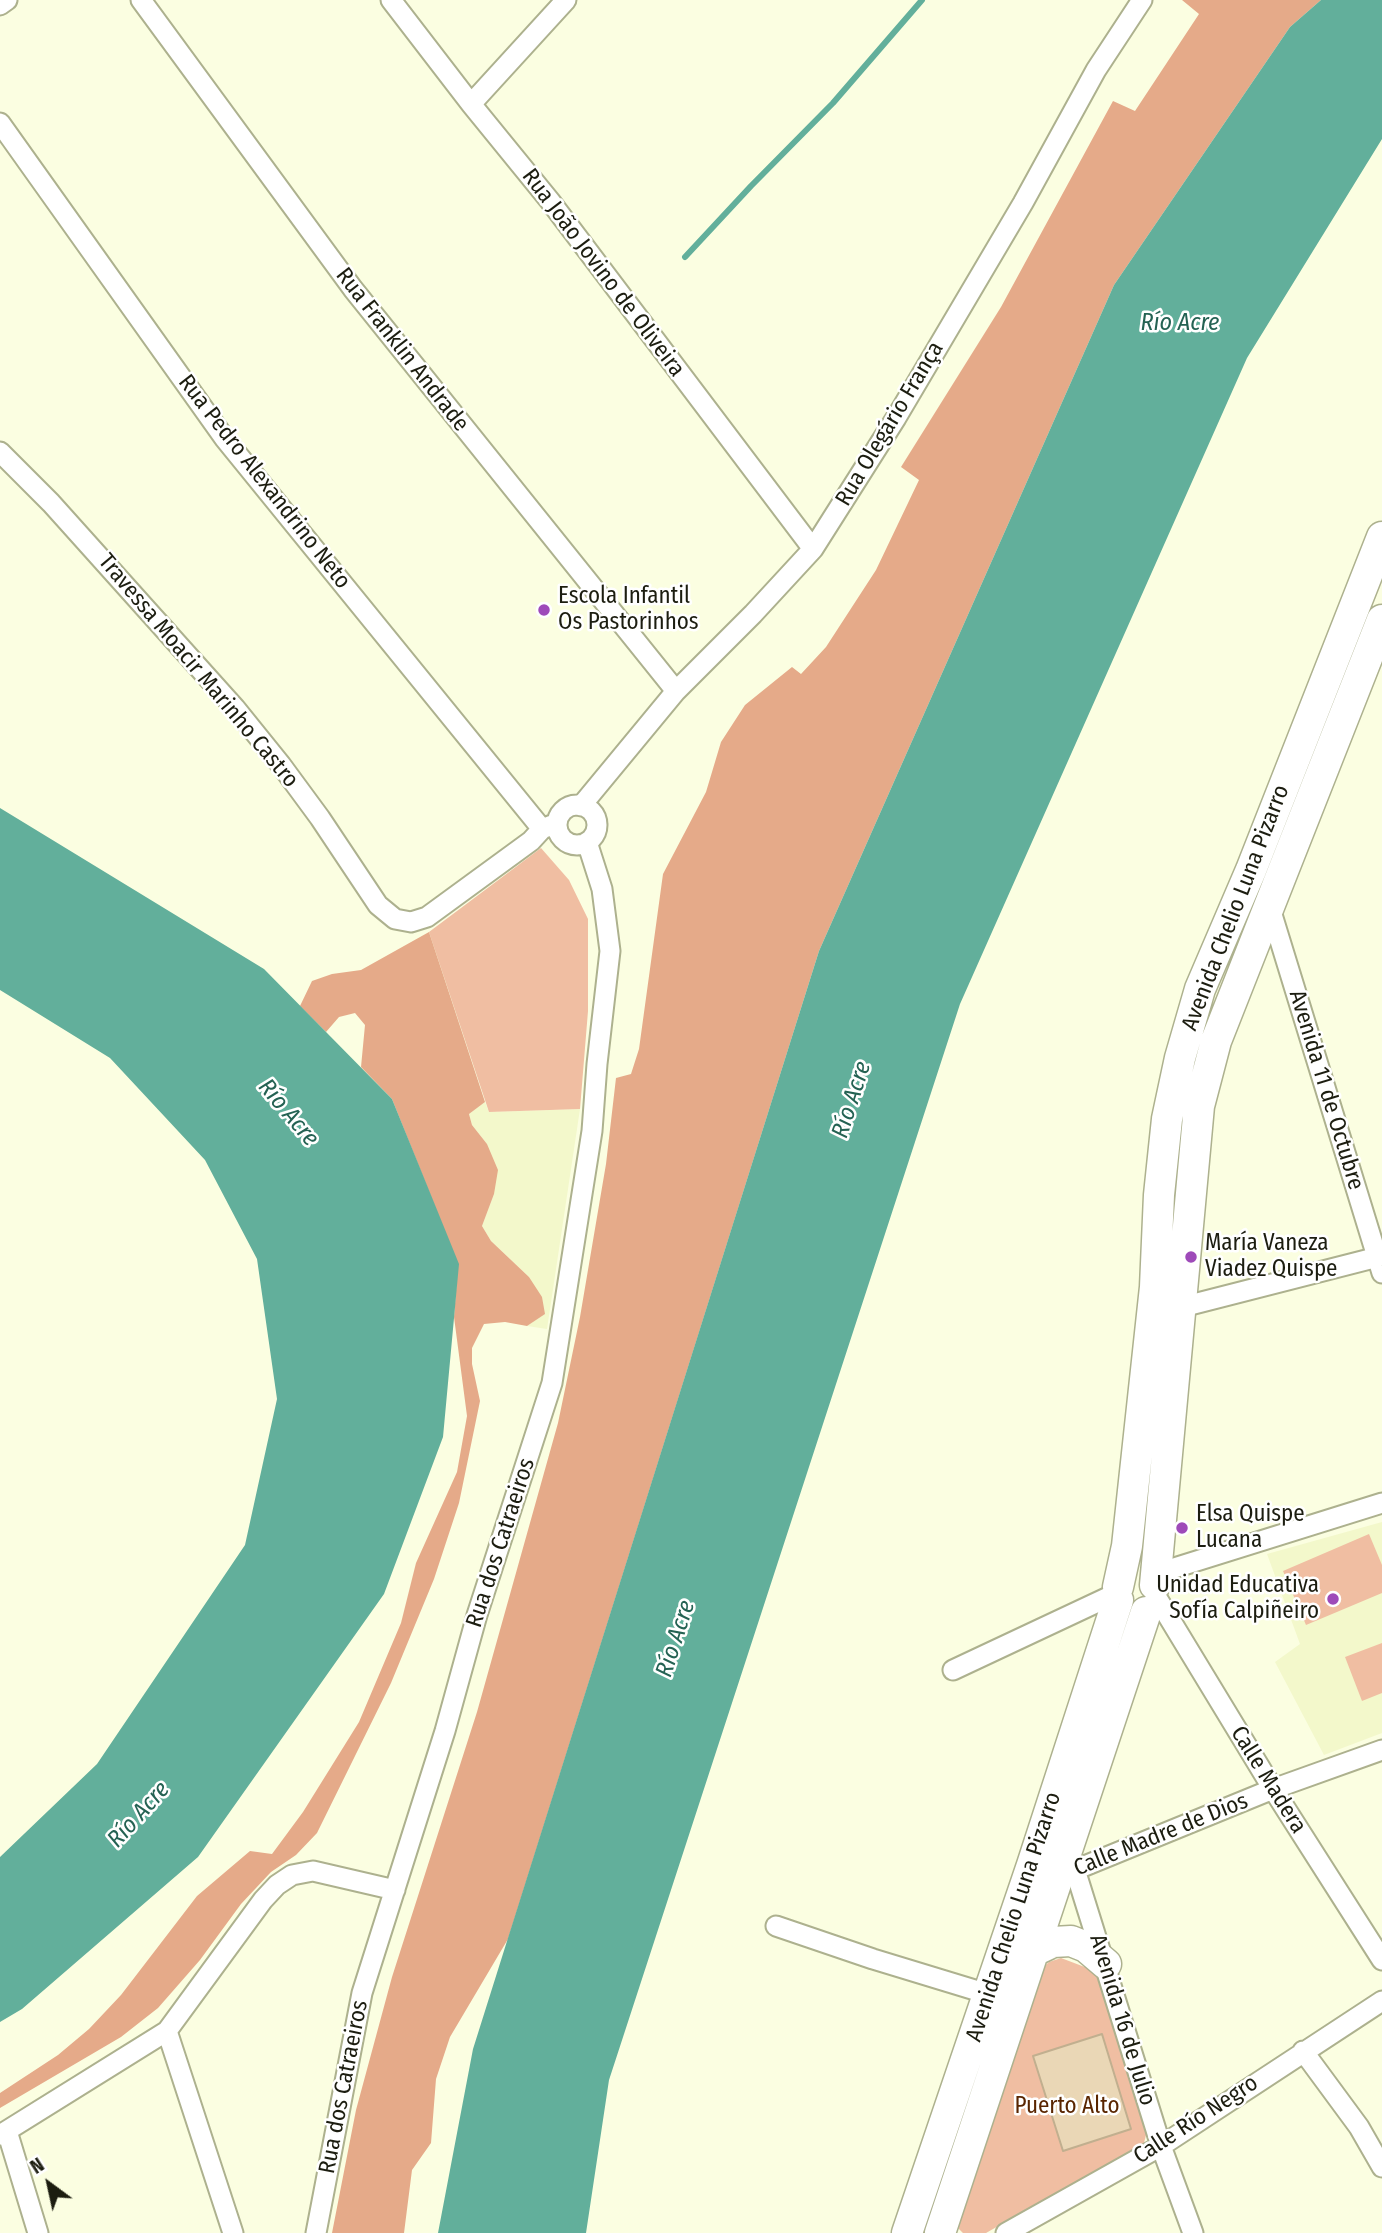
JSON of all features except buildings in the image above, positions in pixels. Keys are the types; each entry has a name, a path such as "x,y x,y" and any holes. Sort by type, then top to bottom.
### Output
{"main road":[{"name":"Avenida Chelio Luna Pizarro","path":"907,2233 1118,1593 1127,1546 1152,1314 1159,1195 1167,1119 1180,1058 1200,989 1251,870 1382,537"},
{"name":"Avenida Chelio Luna Pizarro","path":"940,2233 1034,1951 1067,1864 1153,1593 1199,1107 1216,1041 1382,620"},
{"path":"1118,1593 1127,1577 1140,1574 1151,1580 1153,1593"},
{"path":"1034,1951 1053,1942 1071,1941 1086,1947 1106,1964"}],"street":[{"path":"0,5 7,0"},
{"name":"Rua Franklin Andrade","path":"141,0 353,289 676,691"},
{"name":"Rua João Jovino de Oliveira","path":"391,0 550,201 813,549"},
{"path":"471,104 566,0"},
{"name":"Rua Olegário França","path":"581,806 676,691 813,549 896,418 1023,203 1096,70 1142,0"},
{"name":"Rua Pedro Alexandrino Neto","path":"0,123 225,439 550,825"},
{"name":"Travessa Moacir Marinho Castro","path":"0,452 76,531 235,708 304,797 378,905 395,919 411,922 427,917 550,825"},
{"path":"581,806 592,813 596,825 587,842 575,845 563,840 550,825 569,807 581,806"},
{"name":"Rua dos Catraeiros","path":"316,2233 362,1993 445,1731 477,1615 552,1383 592,1131 610,951 602,889 587,842"},
{"name":"Avenida 11 de Octubre","path":"1270,908 1380,1262"},
{"path":"1182,1307 1380,1262"},
{"path":"1153,1593 1382,1503"},
{"path":"953,1670 1118,1593"},
{"name":"Calle Madera","path":"1153,1593 1273,1789 1382,1959"},
{"name":"Calle Madre de Dios","path":"1067,1864 1382,1750"},
{"name":"Avenida 16 de Julio","path":"1067,1864 1106,1964 1161,2146 1193,2233"},
{"path":"37,2233 4,2133 167,2031 263,1900 277,1885 292,1875 313,1871 395,1890"},
{"path":"776,1926 988,1994"},
{"name":"Calle Río Negro","path":"1006,2233 1161,2146 1382,2001"},
{"path":"167,2031 233,2233"},
{"path":"1303,2051 1359,2127 1382,2166"}],"shaded area":[{"path":"1182,0 1321,0 1290,27 1114,285 819,951 508,1939 450,2037 436,2079 431,2143 412,2170 404,2233 332,2233 356,2110 392,1977 477,1712 558,1423 580,1317 606,1164 616,1078 631,1074 639,1049 663,874 706,792 721,742 745,705 792,667 801,674 826,647 876,570 919,480 901,467 1001,307 1113,101 1135,111 1199,14"},
{"path":"429,932 485,1102 469,1114 472,1125 487,1144 498,1170 494,1194 482,1226 491,1241 529,1277 542,1297 545,1314 527,1326 505,1322 484,1324 472,1348 472,1364 480,1401 459,1503 434,1579 391,1683 317,1833 296,1855 271,1872 241,1904 200,1960 158,2008 121,2037 0,2108 0,2093 58,2055 89,2029 121,1995 197,1896 250,1851 272,1854 303,1812 359,1722 401,1623 416,1563 457,1472 467,1416 454,1317 458,1264 392,1099 361,1067 365,1025 355,1013 339,1017 326,1032 300,1006 312,981 332,974 361,970"},
{"path":"485,1102 489,1112 580,1109 547,1329 527,1326 544,1314 529,1277 491,1241 482,1226 494,1194 487,1144 472,1125 469,1114"},
{"name":"Unidad Educativa Sofía Calpiñeiro","path":"1382,1522 1382,1733 1324,1755 1275,1662 1300,1644 1267,1554"}],"green space":[{"path":"541,848 569,880 588,919 588,1011 580,1109 489,1112 429,932"},
{"path":"1369,1534 1382,1565 1382,1593 1306,1625 1283,1571"},
{"path":"1382,1643 1382,1693 1362,1701 1345,1657"},
{"name":"Puerto Alto","path":"1061,1958 1090,1969 1100,1979 1147,2131 1144,2143 986,2233 963,2233 958,2228 955,2216 1039,1971 1049,1962"}],"water":[{"name":"Río Acre","path":"1321,0 1382,0 1382,139 1247,358 960,1004 609,2080 586,2233 438,2233 473,2049 819,951 1114,285 1290,27"},
{"name":"Río Acre","path":"0,808 264,969 392,1099 459,1264 443,1437 384,1594 198,1857 22,2009 0,2022 0,1857 97,1764 245,1545 277,1399 257,1259 205,1160 110,1058 0,990"}],"waterway":[{"path":"685,257 833,103 922,0"}],"place":[{"name":"Escola Infantil Os Pastorinhos","path":"544,610"},
{"name":"María Vaneza Viadez Quispe","path":"1191,1257"},
{"name":"Elsa Quispe Lucana","path":"1182,1528"},
{"name":"Unidad Educativa Sofía Calpiñeiro","path":"1333,1599"}]}
